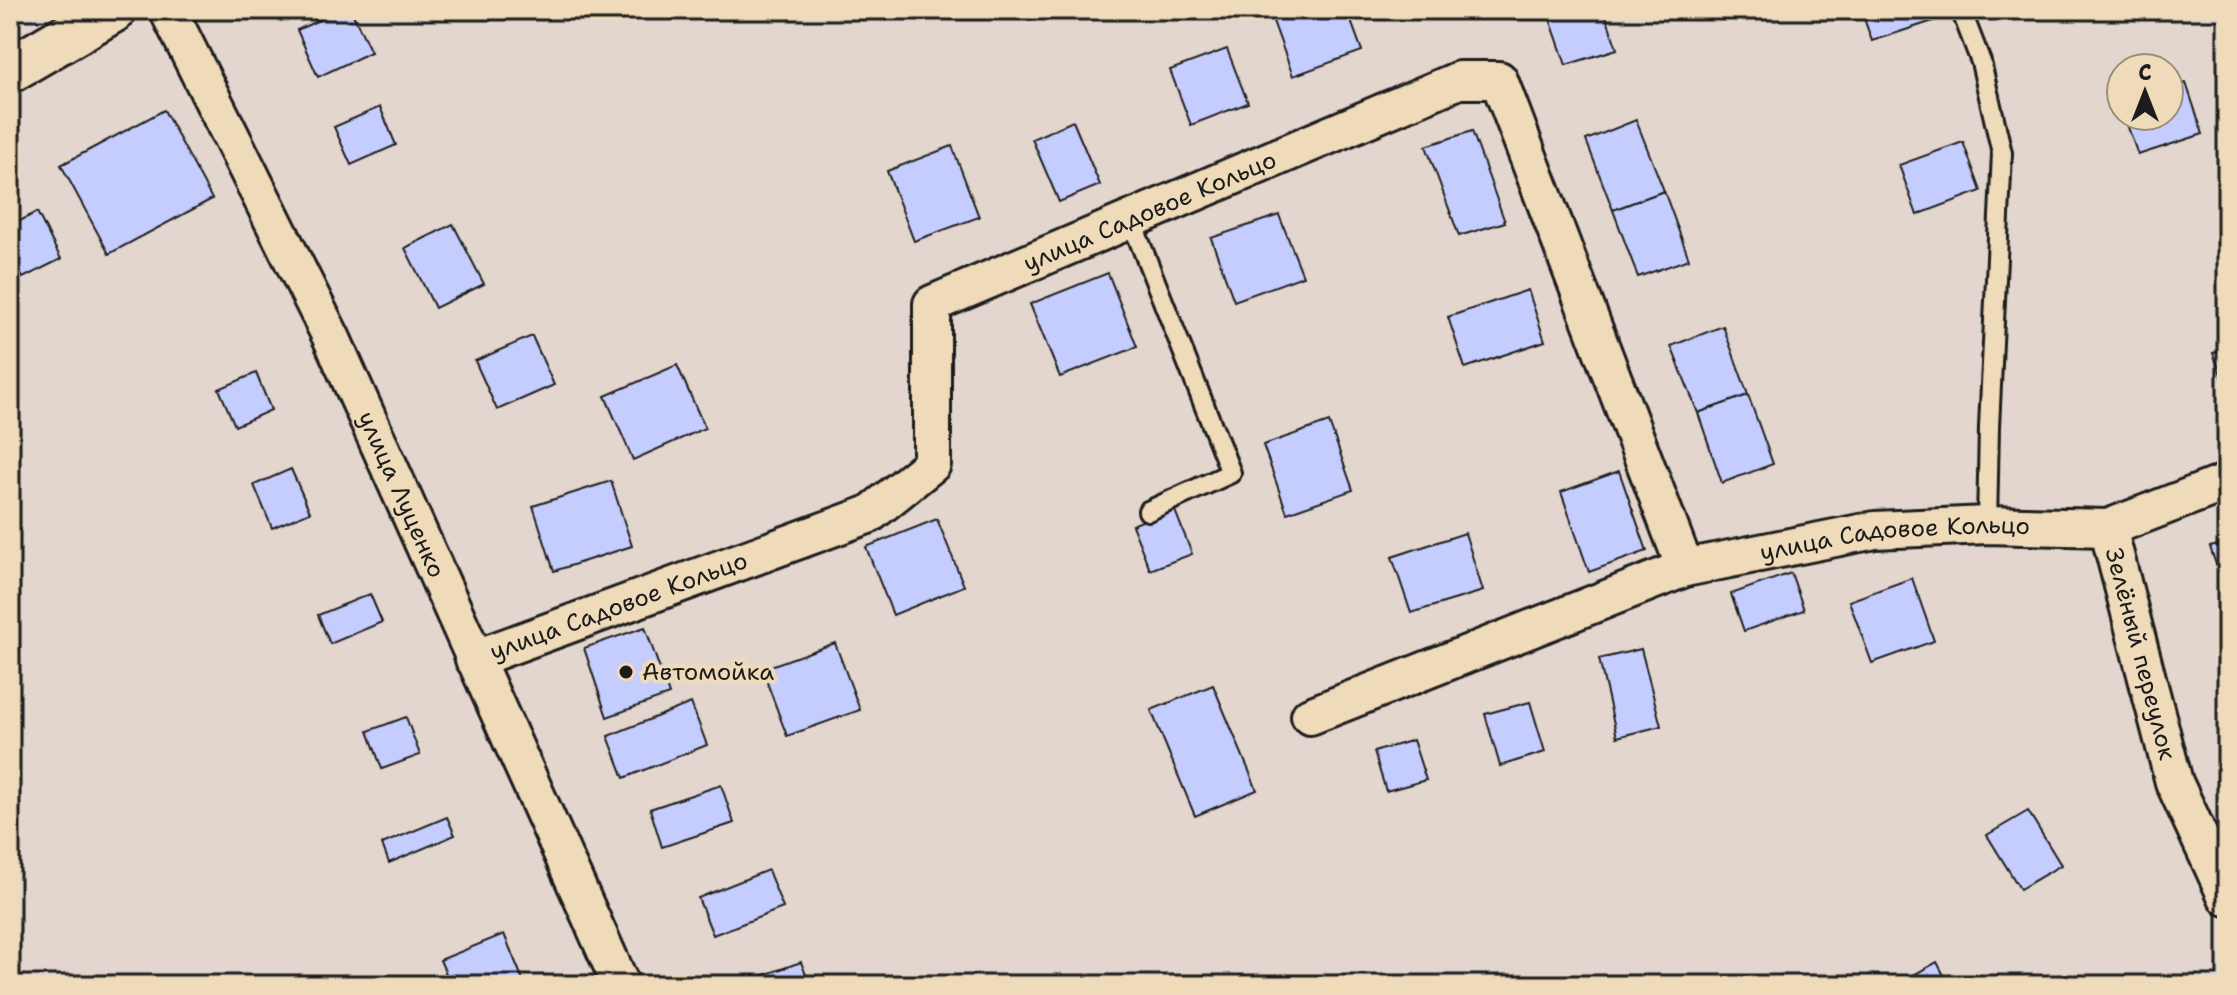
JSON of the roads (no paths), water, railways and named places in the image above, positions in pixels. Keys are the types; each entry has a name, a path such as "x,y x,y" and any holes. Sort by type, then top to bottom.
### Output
{"main road":[{"path":"10,70 113,10"}],"street":[{"name":"улица Луценко","path":"168,10 332,339 621,985"},
{"name":"улица Садовое Кольцо","path":"474,659 870,514 932,464 932,304 1459,80 1499,80 1685,568"},
{"name":"Зелёный переулок","path":"2227,482 2108,528 2174,782 2227,897"},
{"name":"улица Садовое Кольцо","path":"1310,716 1685,568 1875,530 1987,525 2108,528"}],"lane":[{"path":"1961,10 1981,62 2002,153 1987,525"},
{"path":"1131,220 1231,473 1148,511"}],"place":[{"name":"Автомойка","path":"626,672"}]}
